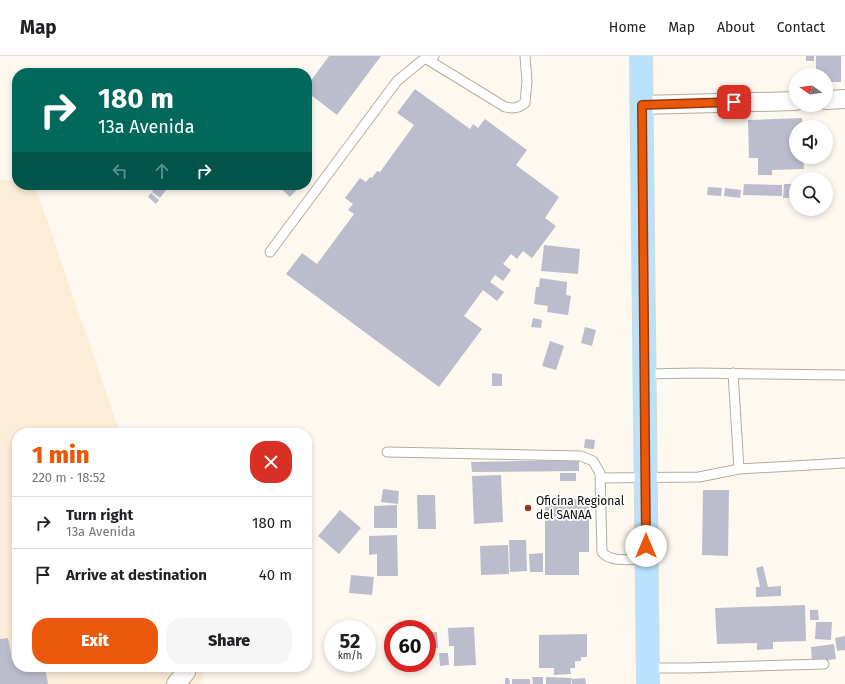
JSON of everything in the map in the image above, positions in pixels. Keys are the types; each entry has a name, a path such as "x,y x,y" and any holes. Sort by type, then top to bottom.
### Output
{"main road":[{"path":"641,56 647,676"}],"street":[{"path":"833,100 845,99"},
{"path":"642,105 789,100"},
{"path":"176,684 186,672"}],"lane":[{"path":"270,252 397,81 425,58 434,56"},
{"path":"425,58 506,108 512,109 519,108 525,103 527,81 524,56"},
{"path":"644,374 697,372 845,375"},
{"path":"733,373 739,468"},
{"path":"387,452 581,456 593,461 600,473 602,552 605,557 610,559 646,560"},
{"path":"600,478 699,477 739,468 845,463"},
{"path":"647,676 689,668 824,664"}],"shaded area":[{"path":"0,180 12,181 12,190 37,190 118,428 12,428 12,672 202,672 204,678 199,684 0,684"}],"building":[{"path":"329,56 381,56 337,115 312,96 312,79"},
{"path":"806,56 814,56 814,61 806,61"},
{"path":"816,56 841,56 841,82 833,82 833,68 816,68"},
{"path":"415,89 470,129 473,124 478,128 485,119 527,150 516,165 559,197 545,218 556,226 532,258 523,251 517,259 511,254 503,264 511,270 503,281 495,275 490,282 504,292 497,301 483,290 464,316 482,329 439,387 286,274 302,253 317,264 354,214 348,210 353,204 345,198 360,178 366,182 370,177 372,178 377,171 380,172 414,125 397,113"},
{"path":"802,118 802,120 789,120 789,164 804,164 804,169 772,170 772,175 758,175 758,158 749,158 748,120"},
{"path":"744,184 782,185 782,196 743,195"},
{"path":"784,184 789,184 789,198 783,198"},
{"path":"708,187 722,188 721,196 707,195"},
{"path":"725,188 741,190 740,198 724,196"},
{"path":"153,190 166,190 160,198 152,192"},
{"path":"282,190 296,190 290,197"},
{"path":"151,193 159,200 156,204 148,197"},
{"path":"544,245 580,249 578,274 541,271"},
{"path":"540,278 567,282 566,295 571,296 568,315 547,312 548,306 534,304 536,287 539,287"},
{"path":"533,318 542,320 541,328 531,327"},
{"path":"585,327 596,330 592,346 581,343"},
{"path":"550,341 564,346 556,370 542,366"},
{"path":"492,373 502,374 502,386 492,386"},
{"path":"585,439 595,440 594,449 584,448"},
{"path":"579,460 579,471 472,472 471,462"},
{"path":"560,473 576,473 576,481 560,481"},
{"path":"501,475 503,522 474,524 472,476"},
{"path":"383,489 399,491 398,504 381,502"},
{"path":"703,490 729,490 728,556 702,555"},
{"path":"417,495 435,495 436,529 418,529"},
{"path":"545,499 578,499 578,503 589,503 589,552 579,552 579,575 545,575"},
{"path":"397,505 397,528 374,528 374,506"},
{"path":"340,510 361,528 339,554 318,536"},
{"path":"397,535 398,576 377,576 377,554 369,555 369,536"},
{"path":"509,540 526,540 527,571 510,572"},
{"path":"508,545 509,574 481,575 480,546"},
{"path":"543,553 543,572 530,572 529,554"},
{"path":"763,566 768,587 781,586 781,596 756,597 756,587 760,587 756,568"},
{"path":"351,575 374,577 372,595 349,593"},
{"path":"805,605 806,641 773,642 773,649 757,650 757,643 717,644 715,608"},
{"path":"810,610 818,610 819,620 810,620"},
{"path":"816,622 832,622 831,640 815,639"},
{"path":"474,627 476,665 454,666 454,646 449,646 448,628"},
{"path":"436,632 437,632 438,648 436,648"},
{"path":"587,634 587,657 581,657 581,661 575,661 575,668 570,668 571,674 554,675 554,668 539,668 539,635"},
{"path":"845,636 845,650 837,651 835,638"},
{"path":"8,638 12,659 12,672 46,672 48,684 0,684 0,639"},
{"path":"834,644 836,659 812,662 811,647"},
{"path":"439,653 448,653 449,665 440,666"},
{"path":"532,677 543,677 543,684 533,684"},
{"path":"546,677 572,678 571,684 546,684"},
{"path":"505,678 509,678 510,684 505,684"},
{"path":"585,678 586,684 572,684 572,679"},
{"path":"512,679 530,679 530,684 512,684"}],"place":[{"name":"Oficina Regional del SANAA","path":"528,508"}],"route":[{"path":"646,546 642,105 734,102"}]}
